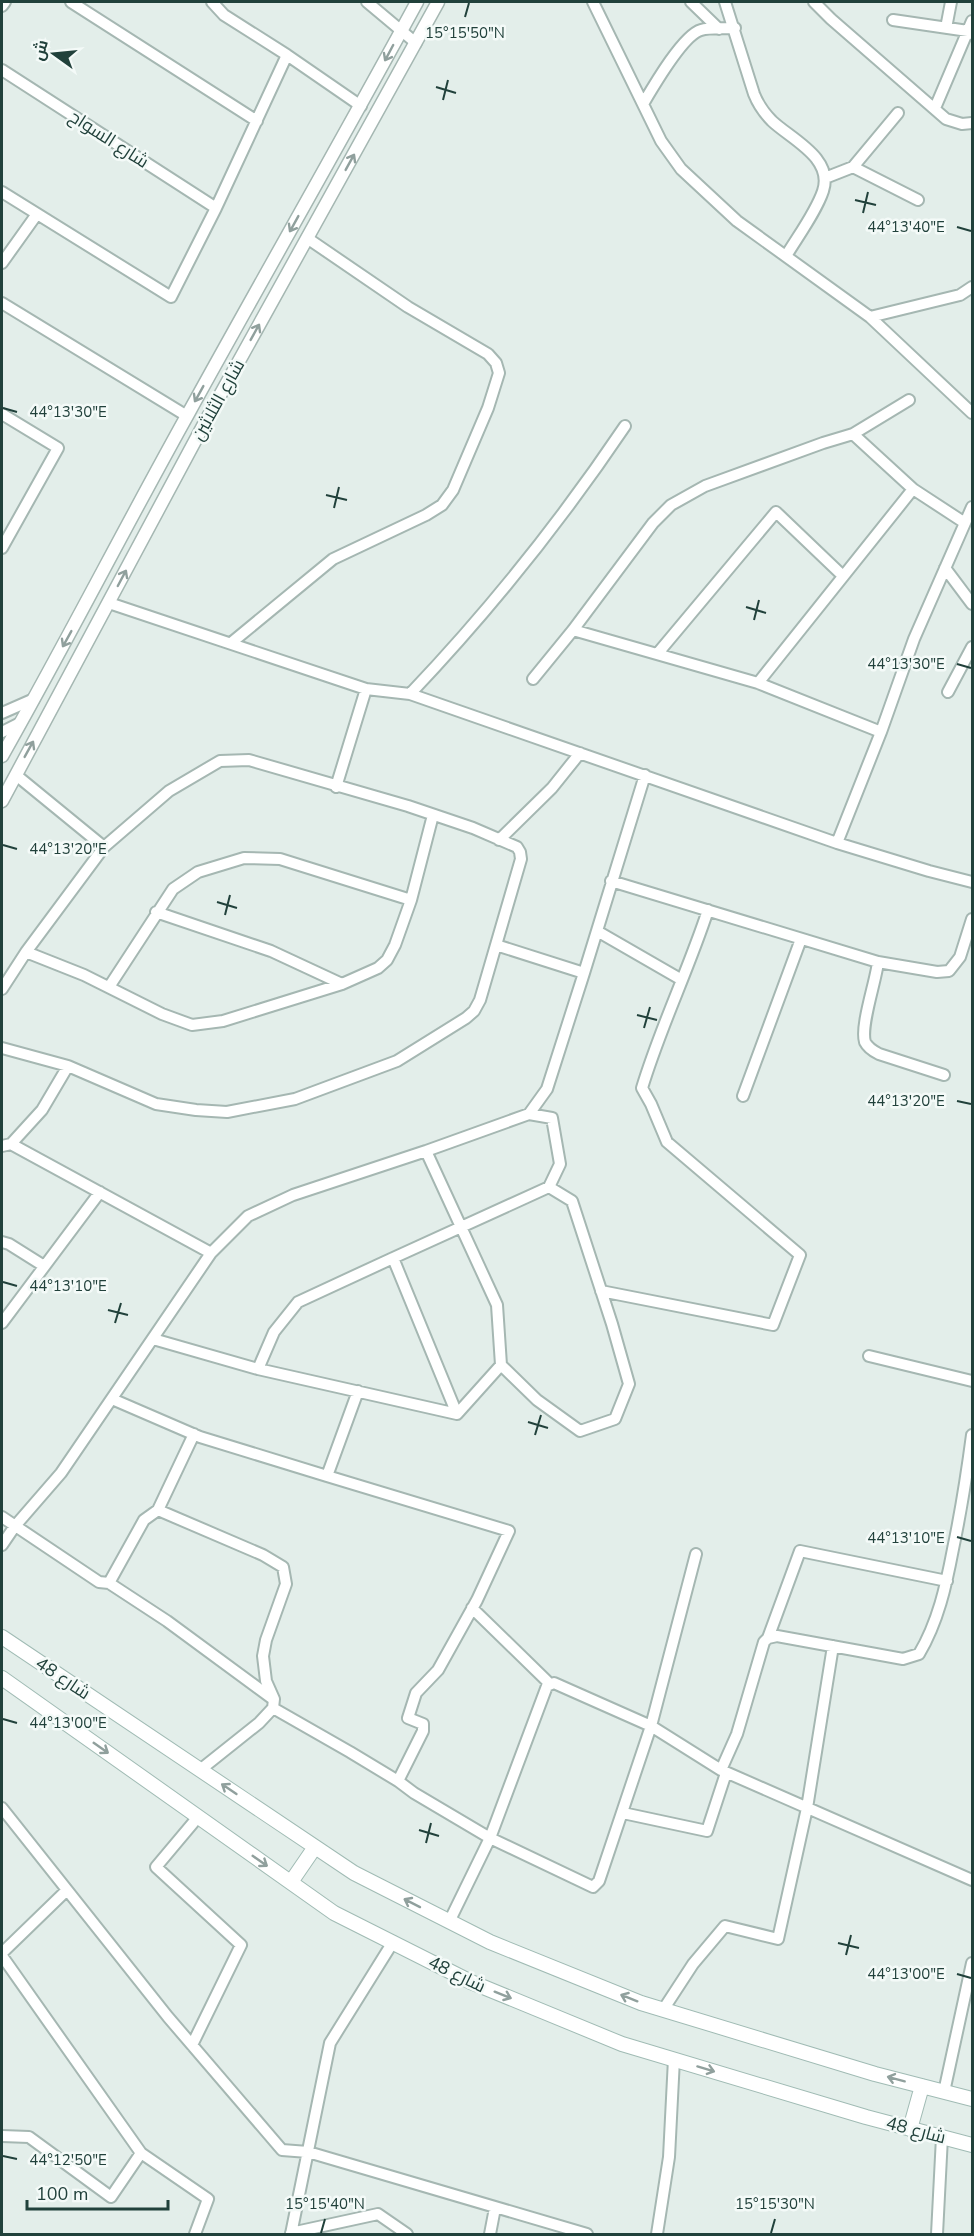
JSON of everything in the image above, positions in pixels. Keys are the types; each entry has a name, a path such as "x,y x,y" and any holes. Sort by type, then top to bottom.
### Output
{"main road":[{"name":"شارع 48","path":"2,1637 354,1873 490,1942 640,2003 875,2074 972,2099"},
{"name":"شارع 48","path":"2,1678 334,1913 471,1982 622,2044 972,2145"},
{"path":"291,1882 315,1847"},
{"path":"910,2128 922,2086"}],"street":[{"path":"2,6 5,2"},
{"path":"71,2 257,121"},
{"path":"212,2 224,15 361,105"},
{"path":"367,2 416,43"},
{"name":"شارع الثلاثين","path":"2,756 187,416 417,2"},
{"name":"شارع الثلاثين","path":"2,801 203,426 438,2"},
{"path":"593,2 667,151 681,169 729,215 870,317 972,413"},
{"path":"691,2 719,29"},
{"path":"725,2 754,94 760,106 773,122 815,157 823,169 825,178 819,198 786,256"},
{"path":"814,2 951,122 972,123"},
{"path":"946,28 951,2"},
{"path":"893,20 946,28 971,28 934,108"},
{"path":"643,104 669,62 700,30 735,28"},
{"path":"2,192 171,297 216,208 287,55"},
{"name":"شارع السواح","path":"2,70 216,208"},
{"path":"825,178 853,167 898,113"},
{"path":"853,167 918,200"},
{"path":"2,263 37,214"},
{"path":"231,642 333,559 426,515 442,505 453,490 488,408 499,373 496,363 489,354 408,307 307,238"},
{"path":"870,317 960,295 972,287"},
{"path":"2,303 203,426"},
{"path":"533,678 573,630 653,523 676,501 705,486 853,434 909,400"},
{"path":"2,414 58,448 2,548"},
{"path":"410,694 457,644 510,580 587,482 625,426"},
{"path":"853,434 913,489 965,523"},
{"path":"758,683 913,489"},
{"path":"837,843 881,732 914,639 972,507"},
{"path":"658,653 776,512 843,576"},
{"path":"945,568 972,604"},
{"path":"93,592 109,603 366,689 410,694 837,843 972,882"},
{"path":"573,630 758,683 881,732"},
{"path":"948,692 972,647"},
{"path":"336,787 366,689"},
{"path":"2,713 34,699"},
{"path":"2,732 20,723"},
{"path":"499,840 552,788 580,753"},
{"path":"2,989 26,952 104,847 169,791 220,761 249,760 433,815 473,828 516,847 520,852 521,859 480,1000 474,1011 397,1061 295,1099 227,1112 156,1104 68,1066 2,1048"},
{"path":"16,775 104,847"},
{"path":"529,1114 547,1089 645,775"},
{"path":"26,952 84,975 162,1014 192,1025 223,1021 342,984 378,969 387,960 395,945 411,900 433,815"},
{"path":"108,987 173,889 198,872 244,858 280,859 411,900"},
{"path":"611,881 878,962 937,972 949,971 960,957 972,919"},
{"path":"601,1291 773,1324 800,1255 667,1142 642,1088 654,1047 708,910"},
{"path":"156,912 271,951 342,984"},
{"path":"597,931 682,980"},
{"path":"743,1096 801,939"},
{"path":"496,945 584,973"},
{"path":"878,962 865,1026 865,1040 869,1049 944,1075"},
{"path":"68,1066 42,1110 6,1145 100,1192 211,1253"},
{"path":"2,1545 15,1526 61,1473 211,1253 248,1216 293,1195 529,1114 552,1118 560,1164 549,1187 298,1302 274,1332 258,1369"},
{"path":"426,1151 496,1305 501,1365 537,1400 580,1431 615,1419 629,1384 572,1201 549,1187"},
{"path":"2,1323 100,1192"},
{"path":"2,1242 44,1266"},
{"path":"393,1258 457,1414"},
{"path":"153,1339 258,1369 457,1414"},
{"path":"868,1356 972,1381"},
{"path":"457,1414 501,1365"},
{"path":"327,1476 358,1391"},
{"path":"112,1398 194,1434 508,1531 472,1608 438,1670 416,1693 408,1718 423,1724 423,1731 399,1781"},
{"path":"109,1583 144,1521 158,1510 194,1434"},
{"path":"768,1638 777,1636 903,1659 919,1654 930,1635 969,1496 972,1435"},
{"path":"158,1510 263,1555 283,1567 286,1584 266,1640 263,1656 266,1682 273,1704"},
{"path":"2,1517 99,1582 109,1583 167,1622 273,1704 399,1781 414,1793 490,1838 593,1887 599,1881 651,1726 696,1554"},
{"path":"623,1813 707,1832 723,1771 737,1734 764,1642 768,1638 800,1551 946,1581"},
{"path":"472,1608 550,1684"},
{"path":"663,2010 693,1964 725,1926 778,1940 807,1808 833,1646"},
{"path":"449,1922 490,1838 547,1686 554,1683 651,1726 723,1771 972,1881"},
{"path":"200,1770 259,1723 273,1704"},
{"path":"2,1808 192,2045 282,2150 308,2152 587,2235"},
{"path":"192,2045 241,1945 156,1867 198,1817"},
{"path":"67,1890 2,1954 141,2153 208,2199 195,2235"},
{"path":"393,1942 330,2043 291,2234 378,2214 407,2235"},
{"path":"944,2092 972,1963"},
{"path":"657,2235 669,2157 674,2059"},
{"path":"2,2136 29,2137 111,2197 141,2153"},
{"path":"937,2235 942,2137"},
{"path":"490,2235 495,2208"}]}
